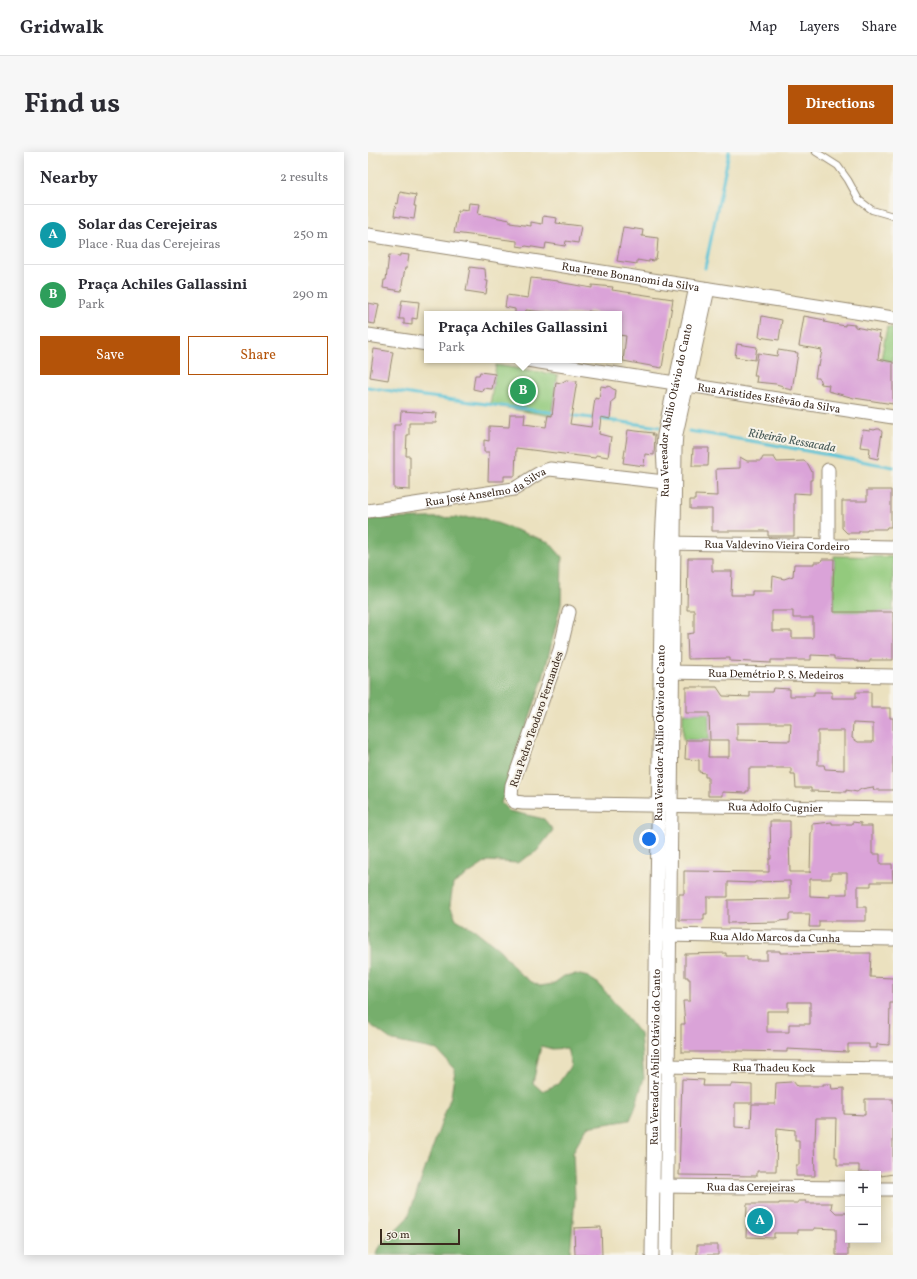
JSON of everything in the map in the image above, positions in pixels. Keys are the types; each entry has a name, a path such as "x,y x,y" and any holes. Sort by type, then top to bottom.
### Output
{"street":[{"name":"Rua Irene Bonanomi da Silva","path":"368,235 893,318"},
{"name":"Rua Vereador Abílio Otávio do Canto","path":"666,1255 668,1066 663,935 670,483 681,384 702,288"},
{"path":"368,335 424,344"},
{"name":"Rua Aristides Estêvão da Silva","path":"546,363 893,417"},
{"name":"Rua José Anselmo da Silva","path":"368,511 514,489 524,484 542,471 550,469 670,483"},
{"path":"828,470 828,546"},
{"name":"Rua Valdevino Vieira Cordeiro","path":"668,543 893,547"},
{"name":"Rua Pedro Teodoro Fernandes","path":"569,612 560,650 512,785 511,796 515,802 523,804 664,806"},
{"name":"Rua Demétrio P. S. Medeiros","path":"666,672 893,676"},
{"name":"Rua Adolfo Cugnier","path":"664,806 893,809"},
{"name":"Rua Vereador Abílio Otávio do Canto","path":"652,1255 655,1066 663,935"},
{"name":"Rua Aldo Marcos da Cunha","path":"663,935 893,939"},
{"name":"Rua Thadeu Kock","path":"655,1066 893,1069"},
{"name":"Rua das Cerejeiras","path":"653,1186 845,1188"},
{"path":"881,1189 893,1189"}],"lane":[{"path":"816,152 838,166 848,180 858,200 872,210 893,216"}],"green space":[{"path":"887,327 893,328 893,362 881,360"},
{"path":"496,365 558,375 551,416 490,405"},
{"path":"480,517 549,542 562,557 561,604 543,678 501,803 509,811 544,819 553,830 537,851 517,863 488,861 453,884 450,905 456,919 475,930 500,950 519,973 530,981 540,986 553,984 564,976 576,974 588,977 599,984 640,1034 644,1078 630,1120 587,1127 573,1152 575,1198 570,1255 376,1255 378,1248 408,1217 451,1096 455,1070 437,1050 393,1041 368,1023 368,519","holes":["541,1046 552,1049 567,1048 571,1065 558,1084 542,1091 533,1083"]},
{"path":"834,556 893,557 893,612 834,612"},
{"path":"683,713 709,713 709,740 683,740"}],"building":[{"path":"400,192 416,195 414,219 394,216 396,203 398,204"},
{"path":"469,203 480,204 478,214 510,220 510,223 531,226 531,222 542,224 543,216 557,218 556,223 581,226 578,243 566,241 565,246 546,243 545,249 517,246 517,241 454,233 458,211 461,211 461,209 468,210"},
{"path":"623,227 643,230 642,236 658,238 656,259 654,259 654,261 649,260 649,262 637,260 637,264 617,261"},
{"path":"400,254 409,255 401,291 383,288 384,280 386,280 389,255 400,256"},
{"path":"470,267 485,269 486,281 488,281 486,294 466,291"},
{"path":"531,278 558,281 592,288 592,285 613,287 612,290 673,299 662,368 623,361 626,336 622,335 622,311 515,311 515,309 505,307 507,295 528,298"},
{"path":"402,300 419,302 417,319 412,318 412,325 404,324 404,319 399,319"},
{"path":"368,303 379,305 375,324 368,323"},
{"path":"762,316 782,320 779,340 759,337"},
{"path":"804,316 825,320 824,322 845,326 845,324 855,325 855,327 880,332 879,338 881,338 878,359 893,362 893,404 854,398 828,391 829,385 821,384 819,378 815,378 817,365 819,366 822,350 799,346"},
{"path":"737,344 757,347 755,360 735,357"},
{"path":"374,349 393,352 388,380 370,377"},
{"path":"778,350 798,353 792,390 783,388 783,386 776,384 756,382 757,376 754,376 758,353 777,356"},
{"path":"480,372 495,374 492,389 483,388 482,391 473,389 475,375 479,375"},
{"path":"566,380 577,381 570,424 591,427 595,398 599,399 601,386 609,386 616,390 615,399 612,401 610,419 601,417 599,434 611,437 608,457 596,455 595,458 516,448 515,476 504,476 504,481 488,481 489,452 484,452 484,440 489,441 489,426 509,427 510,414 525,414 524,424 546,427 548,415 552,416 556,382 561,383"},
{"path":"401,411 437,413 436,423 409,423 406,456 410,456 410,490 394,489 394,425 400,425"},
{"path":"870,429 880,429 882,432 878,459 869,457 870,448 860,447 863,430 870,431"},
{"path":"628,430 653,433 652,435 655,435 654,455 645,454 644,466 623,463"},
{"path":"693,448 709,448 708,466 692,466"},
{"path":"740,457 747,461 761,461 763,457 774,457 777,462 804,461 808,464 812,472 812,480 810,480 810,494 794,493 794,536 768,536 768,531 712,531 712,509 690,509 690,500 695,500 695,495 717,496 716,469 740,468"},
{"path":"867,490 891,490 891,527 887,527 886,529 867,529 867,531 859,531 859,533 847,533 842,528 842,501 867,501"},
{"path":"688,558 712,558 712,571 732,571 731,595 752,595 752,591 772,591 773,576 784,579 793,576 794,564 814,564 814,562 821,562 822,559 834,559 834,612 893,612 893,660 870,660 870,662 858,662 854,660 834,659 834,656 811,655 811,660 771,660 771,663 730,661 730,658 688,659 687,634 694,633 694,610 687,610","holes":["772,611 793,611 793,618 813,618 813,638 792,638 792,631 772,631"]},
{"path":"686,687 717,687 723,696 750,697 750,692 772,692 773,688 790,689 790,696 814,696 814,692 832,692 832,698 856,698 856,692 871,692 871,708 890,708 890,718 893,718 893,790 874,790 873,787 861,789 857,792 846,790 846,792 811,791 811,788 796,788 795,774 791,774 791,768 749,768 749,791 746,791 746,793 722,792 722,796 708,796 708,777 705,777 705,773 699,772 699,760 685,759 686,740 709,740 708,757 729,757 729,740 710,740 709,713 686,713","holes":["737,723 791,723 790,741 737,740","853,723 873,724 873,742 858,742 852,738","818,731 844,731 844,770 825,769 824,765 818,765"]},
{"path":"770,821 790,821 790,872 810,873 812,824 832,822 832,824 852,824 852,822 861,823 861,826 872,826 872,854 880,854 880,864 892,864 893,882 871,882 871,886 858,886 858,907 866,907 866,921 819,921 819,927 809,927 810,914 789,914 789,920 779,922 728,923 728,900 790,899 790,881 755,883 728,882 728,897 707,897 707,914 704,914 704,920 679,920 679,894 684,894 684,871 769,872 769,859 771,859","holes":["831,873 847,873 847,894 830,894 830,897 810,896 810,879 831,879"]},
{"path":"767,951 780,951 780,953 871,953 870,977 893,978 893,1003 890,1003 889,1045 877,1044 877,1048 869,1048 869,1044 848,1044 848,1052 787,1049 787,1052 681,1052 681,1024 685,1024 683,1001 690,1001 690,979 685,977 685,954 726,953 726,956 747,956 747,960 767,960","holes":["788,1002 810,1002 810,1024 789,1024 789,1032 767,1032 767,1011 788,1011"]},
{"path":"682,1079 704,1080 703,1086 731,1086 731,1084 752,1085 752,1103 735,1103 735,1127 751,1128 752,1104 775,1104 776,1083 793,1081 797,1086 823,1086 823,1084 831,1084 832,1089 844,1088 844,1114 865,1115 865,1099 893,1099 893,1174 881,1176 881,1171 859,1171 859,1165 837,1165 837,1157 835,1157 836,1118 816,1118 814,1141 815,1176 796,1176 796,1165 799,1165 799,1140 795,1140 795,1130 777,1128 776,1171 757,1171 757,1176 679,1175"},
{"path":"798,1201 806,1201 806,1203 832,1203 831,1208 836,1213 845,1213 845,1243 848,1243 848,1255 836,1255 836,1229 814,1228 814,1230 798,1230 798,1233 774,1233 774,1238 746,1237 747,1204 798,1203"},
{"path":"601,1227 602,1255 575,1255 574,1228"},
{"path":"697,1245 718,1245 718,1255 697,1255"}],"waterway":[{"path":"705,268 729,152"},
{"path":"368,387 416,395 556,413"},
{"path":"568,415 660,427"},
{"name":"Ribeirão Ressacada","path":"689,431 893,467"}],"place":[{"name":"Praça Achiles Gallassini","path":"523,391"},
{"name":"Solar das Cerejeiras","path":"760,1221"}]}
